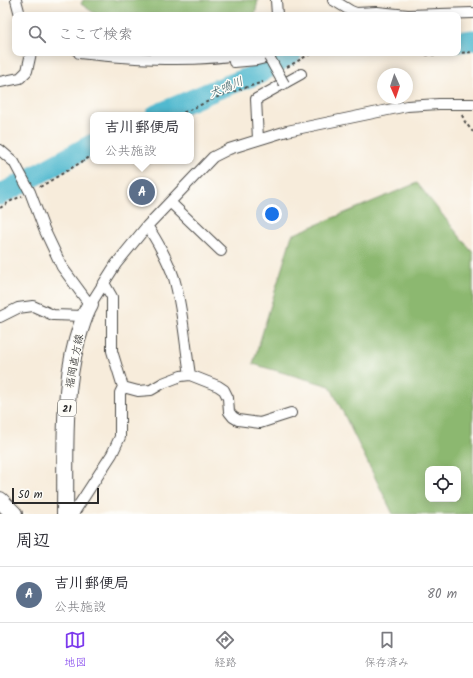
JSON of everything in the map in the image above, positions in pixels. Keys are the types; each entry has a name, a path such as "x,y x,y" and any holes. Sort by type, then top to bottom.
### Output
{"main road":[{"name":"福岡直方線","path":"66,514 67,406 73,357 87,311"},
{"path":"0,500 14,514"}],"street":[{"path":"16,0 19,12"},
{"path":"276,0 277,12"},
{"path":"332,0 353,12"},
{"path":"461,14 473,14"},
{"path":"0,82 20,78 26,71 30,56"},
{"path":"114,56 138,58 232,56"},
{"path":"226,57 232,62 257,60 267,56"},
{"path":"270,56 284,84"},
{"path":"258,139 256,99 302,74"},
{"path":"87,311 131,244 214,157 229,149 287,131 407,106 473,104"},
{"path":"0,150 14,162 30,192 44,229 62,267 87,311"},
{"path":"170,202 221,251"},
{"path":"147,226 154,236 174,277 182,310 190,376"},
{"path":"73,514 112,454 120,438 120,393 123,387 112,351 112,298 104,283"},
{"path":"0,318 18,308 33,306 53,315 87,311"},
{"path":"123,387 138,391 151,390 181,376 190,376 218,386 224,390 228,398 229,412 233,418 238,420 260,423 292,413"}],"path":[{"path":"461,53 473,52"},
{"path":"287,67 307,56"},
{"path":"185,112 220,96 262,82 269,78"},
{"path":"462,104 462,114 473,132"},
{"path":"0,208 90,157"}],"green space":[{"path":"83,0 258,0 256,12 93,12 81,4"},
{"path":"417,183 473,253 473,514 393,514 330,386 253,364 292,235"}],"waterway":[{"name":"犬鳴川","path":"461,42 473,40"},
{"name":"犬鳴川","path":"163,112 258,74 287,56"},
{"name":"犬鳴川","path":"0,195 90,146"}],"place":[{"name":"吉川郵便局","path":"142,192"}]}
